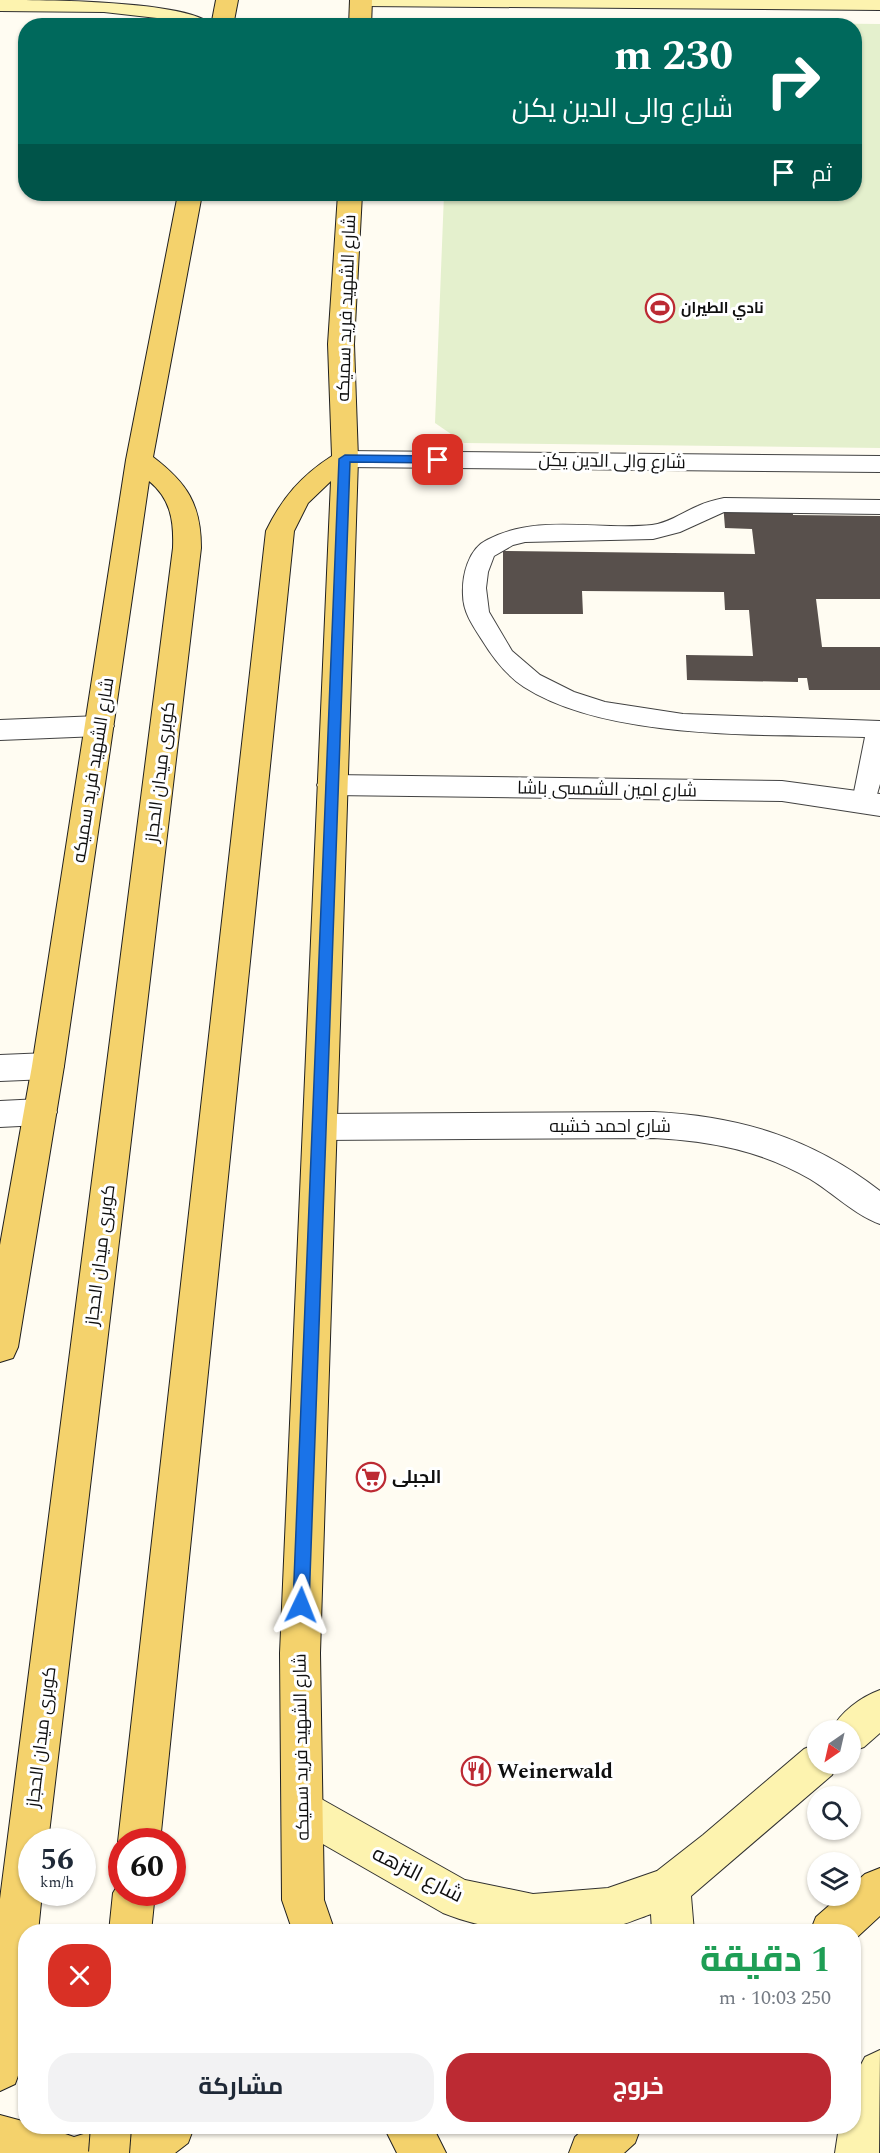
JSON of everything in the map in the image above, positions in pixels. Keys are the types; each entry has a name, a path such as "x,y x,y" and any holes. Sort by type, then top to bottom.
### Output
{"main road":[{"path":"224,18 227,0"},
{"path":"361,18 363,0"},
{"name":"شارع الشهيد فريد سميكه","path":"0,1347 48,1066 139,459 189,201"},
{"name":"شارع الشهيد فريد سميكه","path":"303,1921 300,1653 345,459 341,344 350,201"},
{"name":"كوبرى ميدان الحجاز","path":"0,2069 187,548 188,523 180,499 163,477 139,459"},
{"path":"141,1828 280,531 292,504 314,479 345,459"},
{"path":"840,1924 880,1888"},
{"path":"131,1924 133,1906"},
{"path":"109,2153 110,2134"},
{"path":"88,2153 158,2138 163,2134"},
{"path":"411,2134 424,2153"},
{"path":"591,2153 611,2134"},
{"path":"0,2137 59,2153"}],"street":[{"path":"363,0 880,4"},
{"path":"0,6 154,3 190,18"},
{"name":"شارع والى الدين يكن","path":"345,459 880,464"},
{"path":"0,730 99,726"},
{"name":"شارع امين الشمسى باشا","path":"332,785 782,791 872,804"},
{"path":"0,1068 48,1066"},
{"path":"0,1114 40,1112"},
{"name":"شارع احمد خشبه","path":"320,1127 654,1125 709,1129 764,1142 815,1164 880,1210"},
{"path":"861,1724 880,1708"},
{"name":"شارع النزهه","path":"302,1810 458,1899 533,1914 608,1908 670,1887 718,1849 807,1772"},
{"path":"670,1887 672,1924"},
{"path":"861,2128 869,2077"},
{"path":"857,2153 860,2134"}],"lane":[{"path":"872,804 879,729 657,720 614,712 572,700 528,679 502,657 488,636 475,605 480,558 492,546 510,538 532,535 668,530 710,508 724,505 880,507"}],"green space":[{"name":"نادي الطيران","path":"862,24 880,24 880,448 464,443 435,423 444,201 862,201"}],"building":[{"path":"723,503 792,503 793,515 880,516 880,599 816,599 822,647 880,647 880,690 809,690 807,678 798,678 798,682 687,680 686,655 753,656 749,610 725,610 724,592 582,591 583,614 503,614 503,551 755,554 752,529 725,528"}],"place":[{"name":"نادي الطيران","path":"660,308"},
{"name":"الجبلى","path":"371,1477"},
{"name":"Weinerwald","path":"476,1771"}],"route":[{"path":"301,1605 345,459 438,460"}]}
